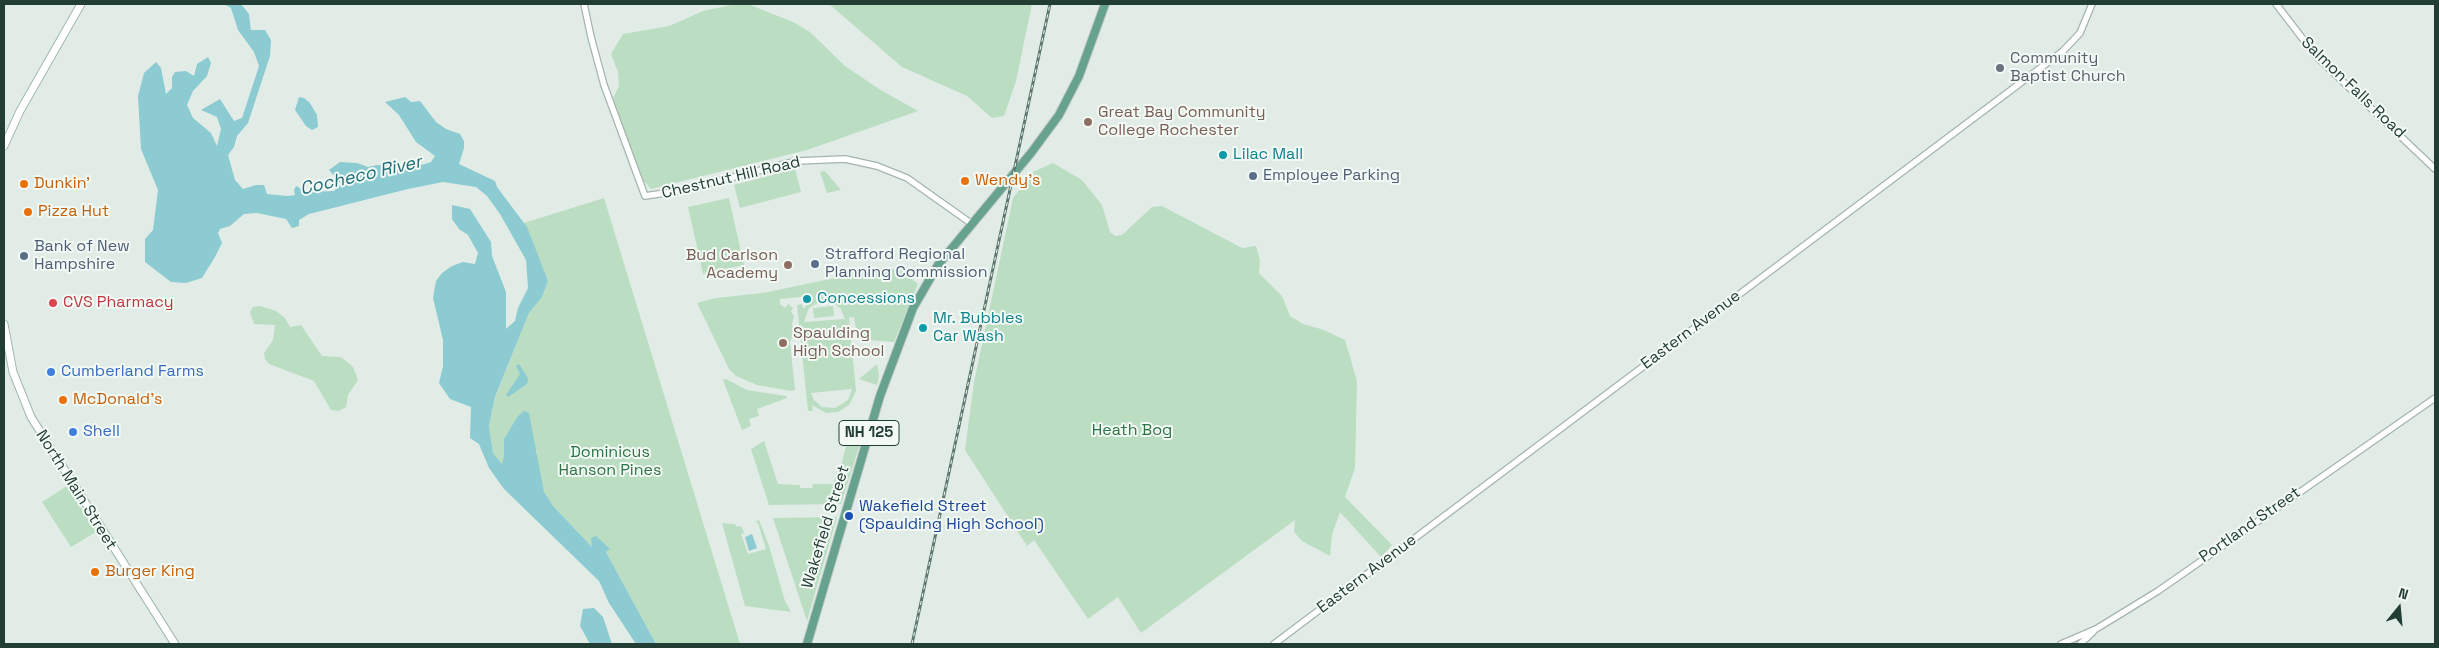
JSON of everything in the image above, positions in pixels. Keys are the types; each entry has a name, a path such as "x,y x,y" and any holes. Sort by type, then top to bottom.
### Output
{"main road":[{"path":"4,146 20,111 64,37 81,4"},
{"name":"Wakefield Street","path":"807,644 872,422 904,330 931,275 1042,139 1059,115 1076,83 1105,4"},
{"name":"North Main Street","path":"4,324 13,372 31,418 174,644"}],"street":[{"name":"Chestnut Hill Road","path":"584,4 590,37 604,85 645,196 678,192 797,161 845,159 877,166 902,176 972,224"},
{"name":"Eastern Avenue","path":"1274,644 2063,51 2080,33 2092,4"},
{"name":"Salmon Falls Road","path":"2276,4 2316,56 2377,112 2435,170"},
{"name":"Portland Street","path":"2060,644 2096,628 2158,591 2435,398"},
{"path":"2080,644 2096,628"}],"green space":[{"path":"736,4 748,4 795,23 810,32 845,66 879,89 918,111 807,150 651,189 643,180 632,154 613,98 619,86 618,72 611,54 623,34 669,26 703,11"},
{"path":"829,4 1032,4 1016,81 1004,116 992,118 967,96 902,67"},
{"name":"Heath Bog","path":"1053,163 1082,180 1102,205 1110,232 1115,236 1122,235 1152,207 1162,206 1242,248 1256,246 1260,260 1259,273 1282,296 1290,316 1303,324 1324,330 1345,340 1357,381 1355,468 1345,497 1392,545 1381,557 1340,512 1332,535 1330,556 1302,541 1294,532 1295,520 1141,633 1118,597 1088,619 1034,540 1027,546 965,450 974,382 1013,198 1033,172"},
{"path":"795,169 801,192 740,208 734,185"},
{"path":"825,171 841,190 827,193 820,172"},
{"name":"Dominicus Hanson Pines","path":"604,198 740,644 656,644 606,552 610,549 593,548 554,507 544,492 537,467 537,452 517,417 504,439 502,464 493,453 489,426 495,398 529,313 542,297 548,281 524,223"},
{"path":"729,198 744,265 703,274 688,207"},
{"path":"881,268 900,270 918,284 894,342 868,340 868,338 857,333 854,318 849,317 856,391 849,405 838,412 826,413 812,405 813,411 808,411 797,305 802,304 803,309 810,301 810,296 780,299 780,304 785,308 788,304 793,308 791,312 794,316 792,324 794,332 790,342 795,390 791,391 757,385 736,376 729,369 697,303 716,298 763,293 835,278 837,274","holes":["821,301 835,304 841,309 845,319 804,322 809,308","852,389 848,400 835,408 822,407 814,400 811,393"]},
{"path":"260,306 276,311 285,318 290,327 301,325 322,356 341,357 353,367 358,380 348,395 346,407 339,411 331,410 314,381 269,364 265,359 264,353 273,340 275,325 254,324 250,312 253,307"},
{"path":"833,306 834,316 814,318 813,308"},
{"path":"881,349 882,356 869,357 868,350"},
{"path":"877,364 879,375 877,385 859,379"},
{"path":"726,379 747,390 786,396 787,398 757,409 759,416 749,419 751,426 742,430 723,380"},
{"path":"863,425 866,425 841,504 769,505 751,449 764,441 778,484 800,485 800,488 812,488 813,484 833,484 838,469 840,470 848,438 859,441"},
{"path":"67,486 96,532 71,547 42,502"},
{"path":"837,517 813,600 807,621 773,518"},
{"path":"759,520 769,546 785,601 791,612 745,606 722,523 735,524 742,527 744,533 741,534 748,554 766,549 758,523 755,522"}],"water":[{"name":"Cocheco River","path":"224,4 241,4 249,14 251,30 265,30 271,40 270,56 248,123 237,136 234,147 228,155 235,180 243,189 264,185 267,194 288,196 295,195 294,190 296,186 307,192 334,191 341,184 329,170 340,162 357,163 368,167 377,165 418,166 431,162 435,156 416,142 399,115 385,102 405,97 411,102 420,101 436,122 446,129 460,134 464,141 464,148 459,164 495,181 497,187 527,227 548,281 542,297 529,313 495,397 489,426 493,453 502,464 504,439 517,417 524,411 529,413 544,492 554,507 592,547 591,538 596,536 610,549 606,552 656,644 636,644 609,603 599,581 504,489 489,468 479,444 470,438 471,407 450,399 439,383 443,366 443,340 433,298 436,281 442,273 452,266 463,262 475,264 478,253 468,235 459,229 452,219 452,205 470,209 491,242 492,256 506,292 506,329 515,321 518,308 528,288 526,260 500,214 487,196 476,187 443,182 408,189 309,214 299,220 299,226 292,228 286,219 257,213 244,214 230,226 220,229 218,233 222,243 202,278 186,283 171,282 145,262 145,239 153,230 158,190 141,149 138,96 144,73 156,62 161,68 166,94 172,88 172,77 175,72 186,71 194,76 197,64 208,57 211,63 207,76 193,91 187,105 193,118 211,133 217,146 221,129 217,117 201,110 220,99 234,121 242,118 259,66 254,52 238,30 231,8"},
{"path":"299,97 304,98 310,103 317,115 318,127 312,130 306,126 295,110"},
{"path":"519,364 528,378 527,384 508,397 506,395 520,374 516,366"},
{"path":"752,534 757,548 749,551 745,537"},
{"path":"594,608 603,617 612,644 590,644 580,626 583,609"}],"railway":[{"path":"912,644 1050,4"}],"place":[{"name":"Community Baptist Church","path":"2000,68"},
{"name":"Great Bay Community College Rochester","path":"1088,122"},
{"name":"Lilac Mall","path":"1223,155"},
{"name":"Employee Parking","path":"1253,176"},
{"name":"Wendy's","path":"965,181"},
{"name":"Dunkin'","path":"24,184"},
{"name":"Pizza Hut","path":"28,212"},
{"name":"Bank of New Hampshire","path":"24,256"},
{"name":"Strafford Regional Planning Commission","path":"815,264"},
{"name":"Bud Carlson Academy","path":"788,265"},
{"name":"Concessions","path":"807,299"},
{"name":"CVS Pharmacy","path":"53,303"},
{"name":"Mr. Bubbles Car Wash","path":"923,328"},
{"name":"Spaulding High School","path":"783,343"},
{"name":"Cumberland Farms","path":"51,372"},
{"name":"McDonald's","path":"63,400"},
{"name":"Shell","path":"73,432"},
{"name":"Wakefield Street (Spaulding High School)","path":"849,516"},
{"name":"Burger King","path":"95,572"}]}
